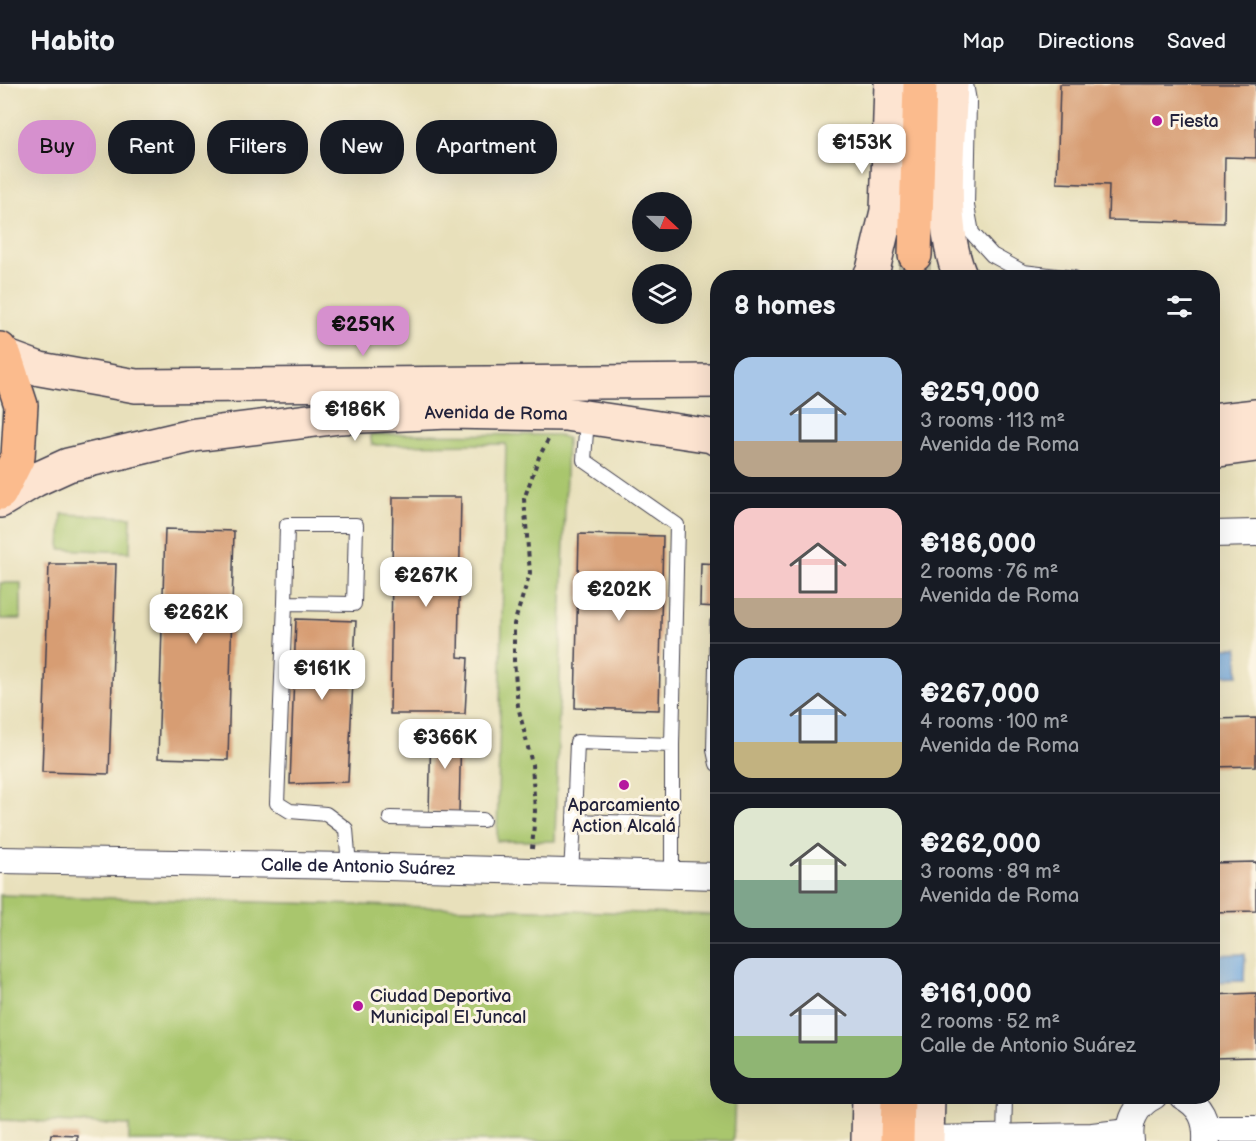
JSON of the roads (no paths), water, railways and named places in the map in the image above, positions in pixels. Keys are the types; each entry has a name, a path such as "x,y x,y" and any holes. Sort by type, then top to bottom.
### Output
{"main road":[{"path":"915,255 920,84"},
{"path":"0,493 18,457 21,405 3,352"},
{"path":"899,1104 902,1140"}],"street":[{"path":"873,270 887,211 891,84"},
{"path":"951,84 946,210 958,270"},
{"name":"Avenida de Roma","path":"3,352 40,369 136,386 710,381"},
{"name":"Avenida de Roma","path":"0,501 35,480 68,465 195,435 340,417 448,412 565,414 710,436"},
{"path":"1220,422 1254,423"},
{"path":"1220,446 1254,423"},
{"path":"1220,465 1256,463"},
{"path":"1220,534 1256,533"},
{"name":"Calle de Antonio Suárez","path":"0,860 710,876"},
{"path":"875,1104 902,1140"},
{"path":"902,1140 923,1104"},
{"path":"902,1140 1130,1137 1131,1120 1142,1104"},
{"path":"1193,1104 1199,1108 1204,1118 1206,1135 1256,1129"}],"lane":[{"path":"966,84 969,101 967,206 972,232 992,255 1019,270"},
{"path":"1220,413 1254,423"},
{"path":"587,418 584,460 677,525 672,745 672,874"},
{"path":"285,603 354,604 356,525 287,525 278,803 290,811 326,814 346,829 349,866"},
{"path":"571,872 577,742 672,745"},
{"path":"390,818 483,820"},
{"path":"574,821 672,824"},
{"path":"1004,1139 1005,1104"}],"water":[{"path":"1220,648 1238,648 1238,675 1220,676"},
{"path":"1245,954 1244,981 1220,982 1220,955"}],"tunnel":[{"path":"914,270 915,255"}],"place":[{"name":"Fiesta","path":"1157,121"},
{"name":"Aparcamiento Action Alcalá","path":"624,785"},
{"name":"Ciudad Deportiva Municipal El Juncal","path":"358,1006"}]}
